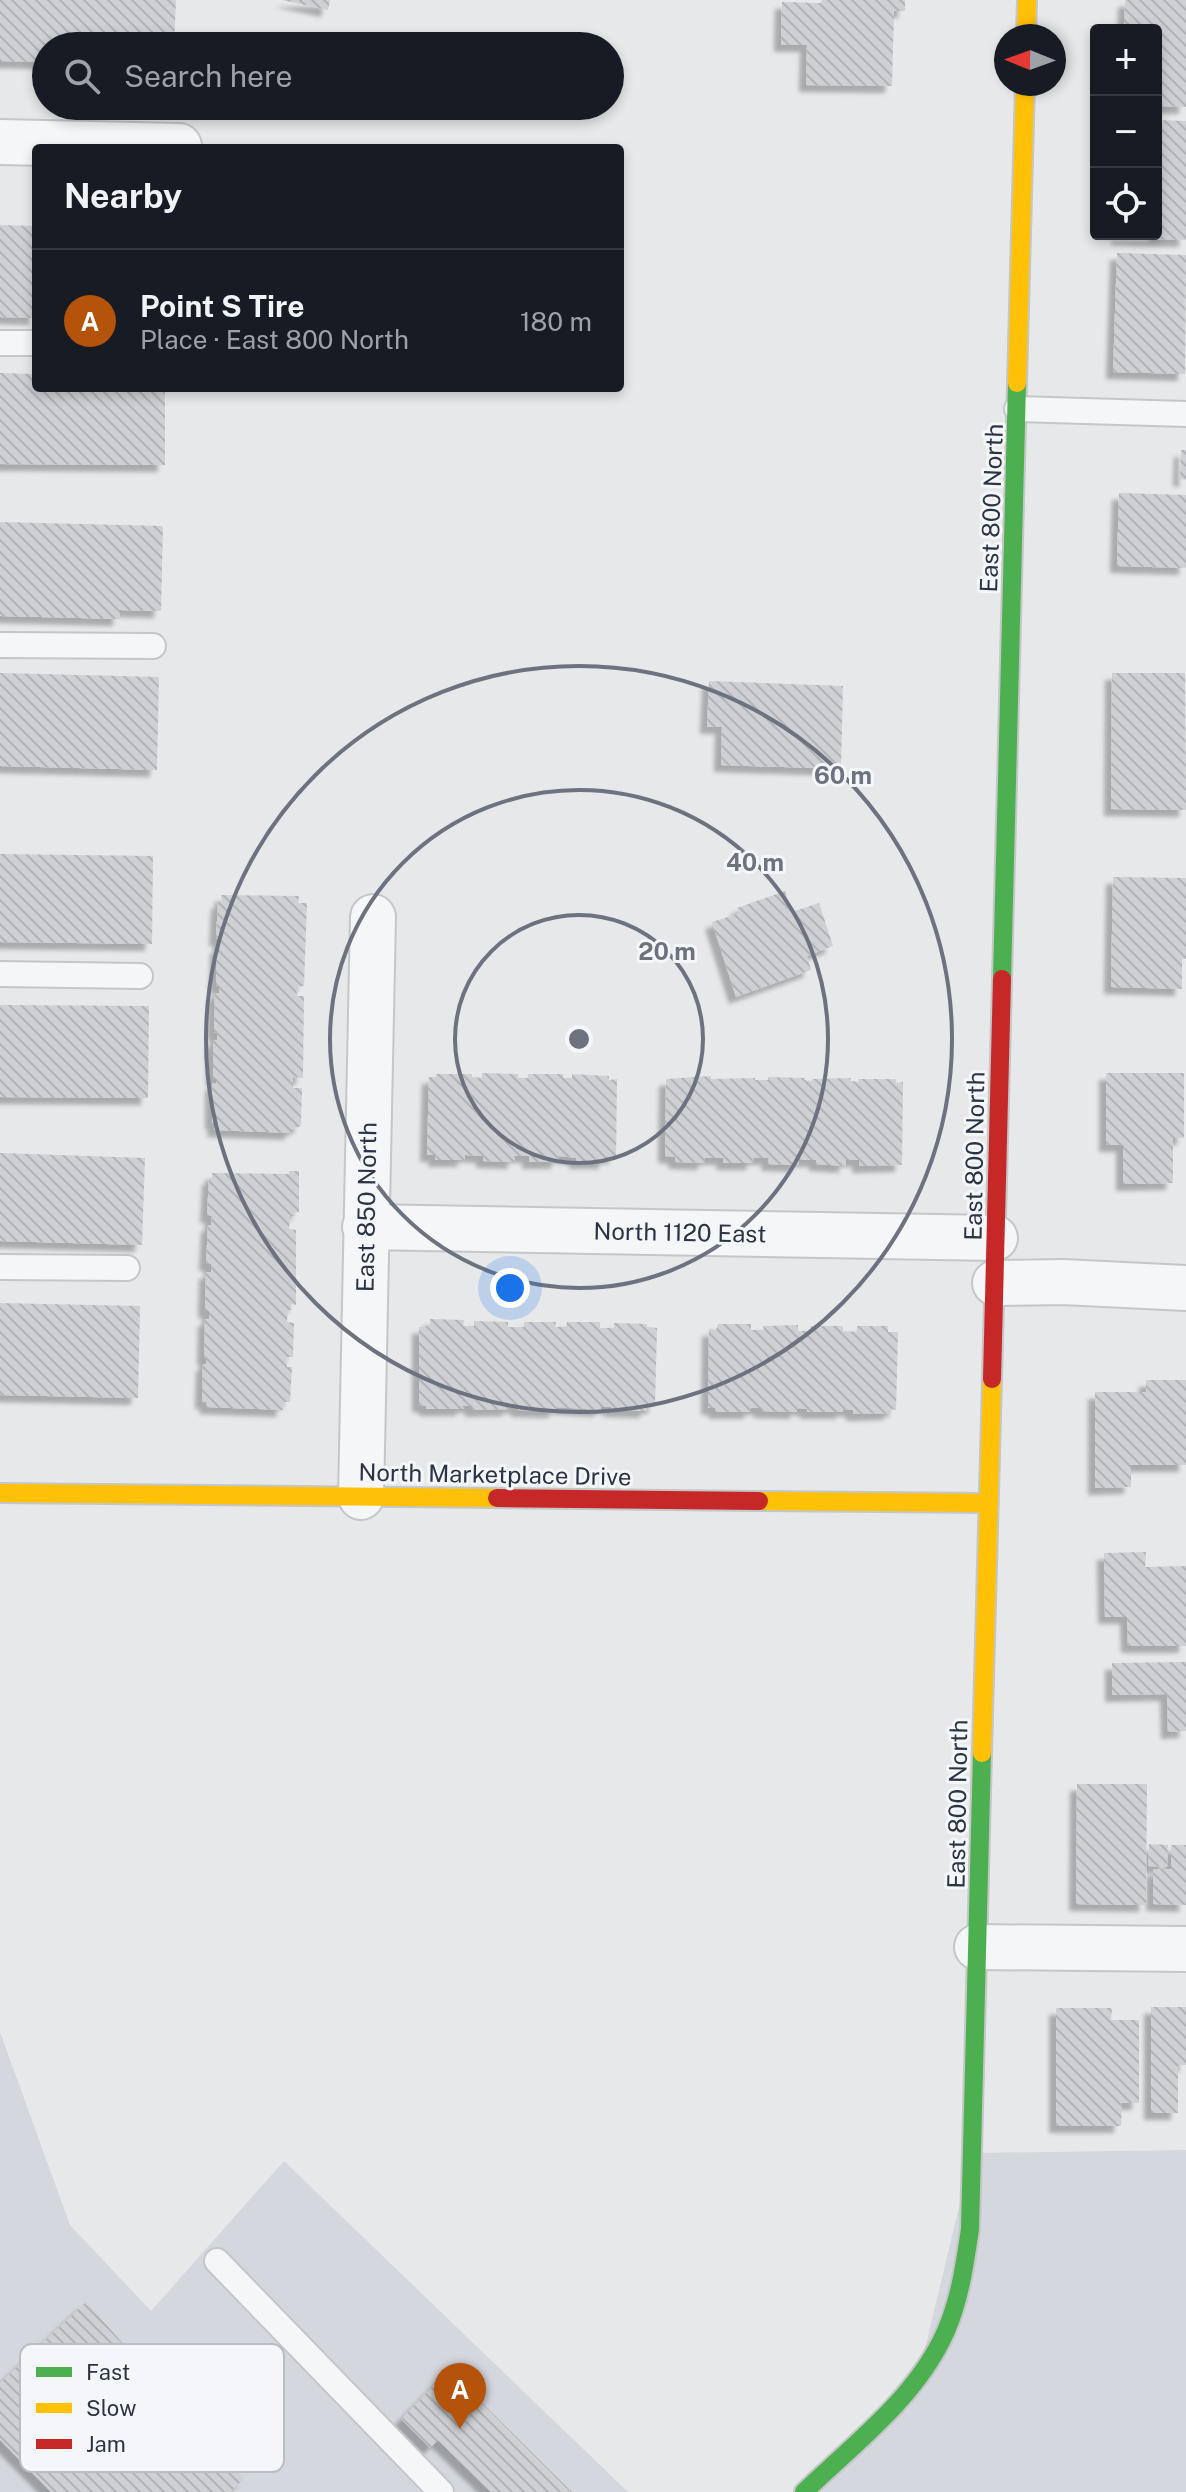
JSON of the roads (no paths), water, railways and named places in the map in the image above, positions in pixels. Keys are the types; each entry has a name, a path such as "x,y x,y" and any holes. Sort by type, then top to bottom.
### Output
{"street":[{"path":"1026,24 1027,0"},
{"name":"East 800 North","path":"804,2492 917,2382 941,2342 960,2293 970,2229 1025,96"},
{"path":"0,142 90,144"},
{"name":"East 850 North","path":"361,1497 373,917"},
{"name":"North 1120 East","path":"365,1227 995,1238"},
{"path":"995,1283 1063,1282 1186,1288"},
{"name":"North Marketplace Drive","path":"0,1493 989,1503"},
{"path":"977,1947 1186,1949"}],"lane":[{"path":"0,343 32,343"},
{"path":"1017,409 1186,414"},
{"path":"0,645 153,646"},
{"path":"0,974 140,976"},
{"path":"0,1267 127,1268"},
{"path":"217,2261 441,2492"}],"place":[{"name":"Point S Tire","path":"460,2429"}]}
